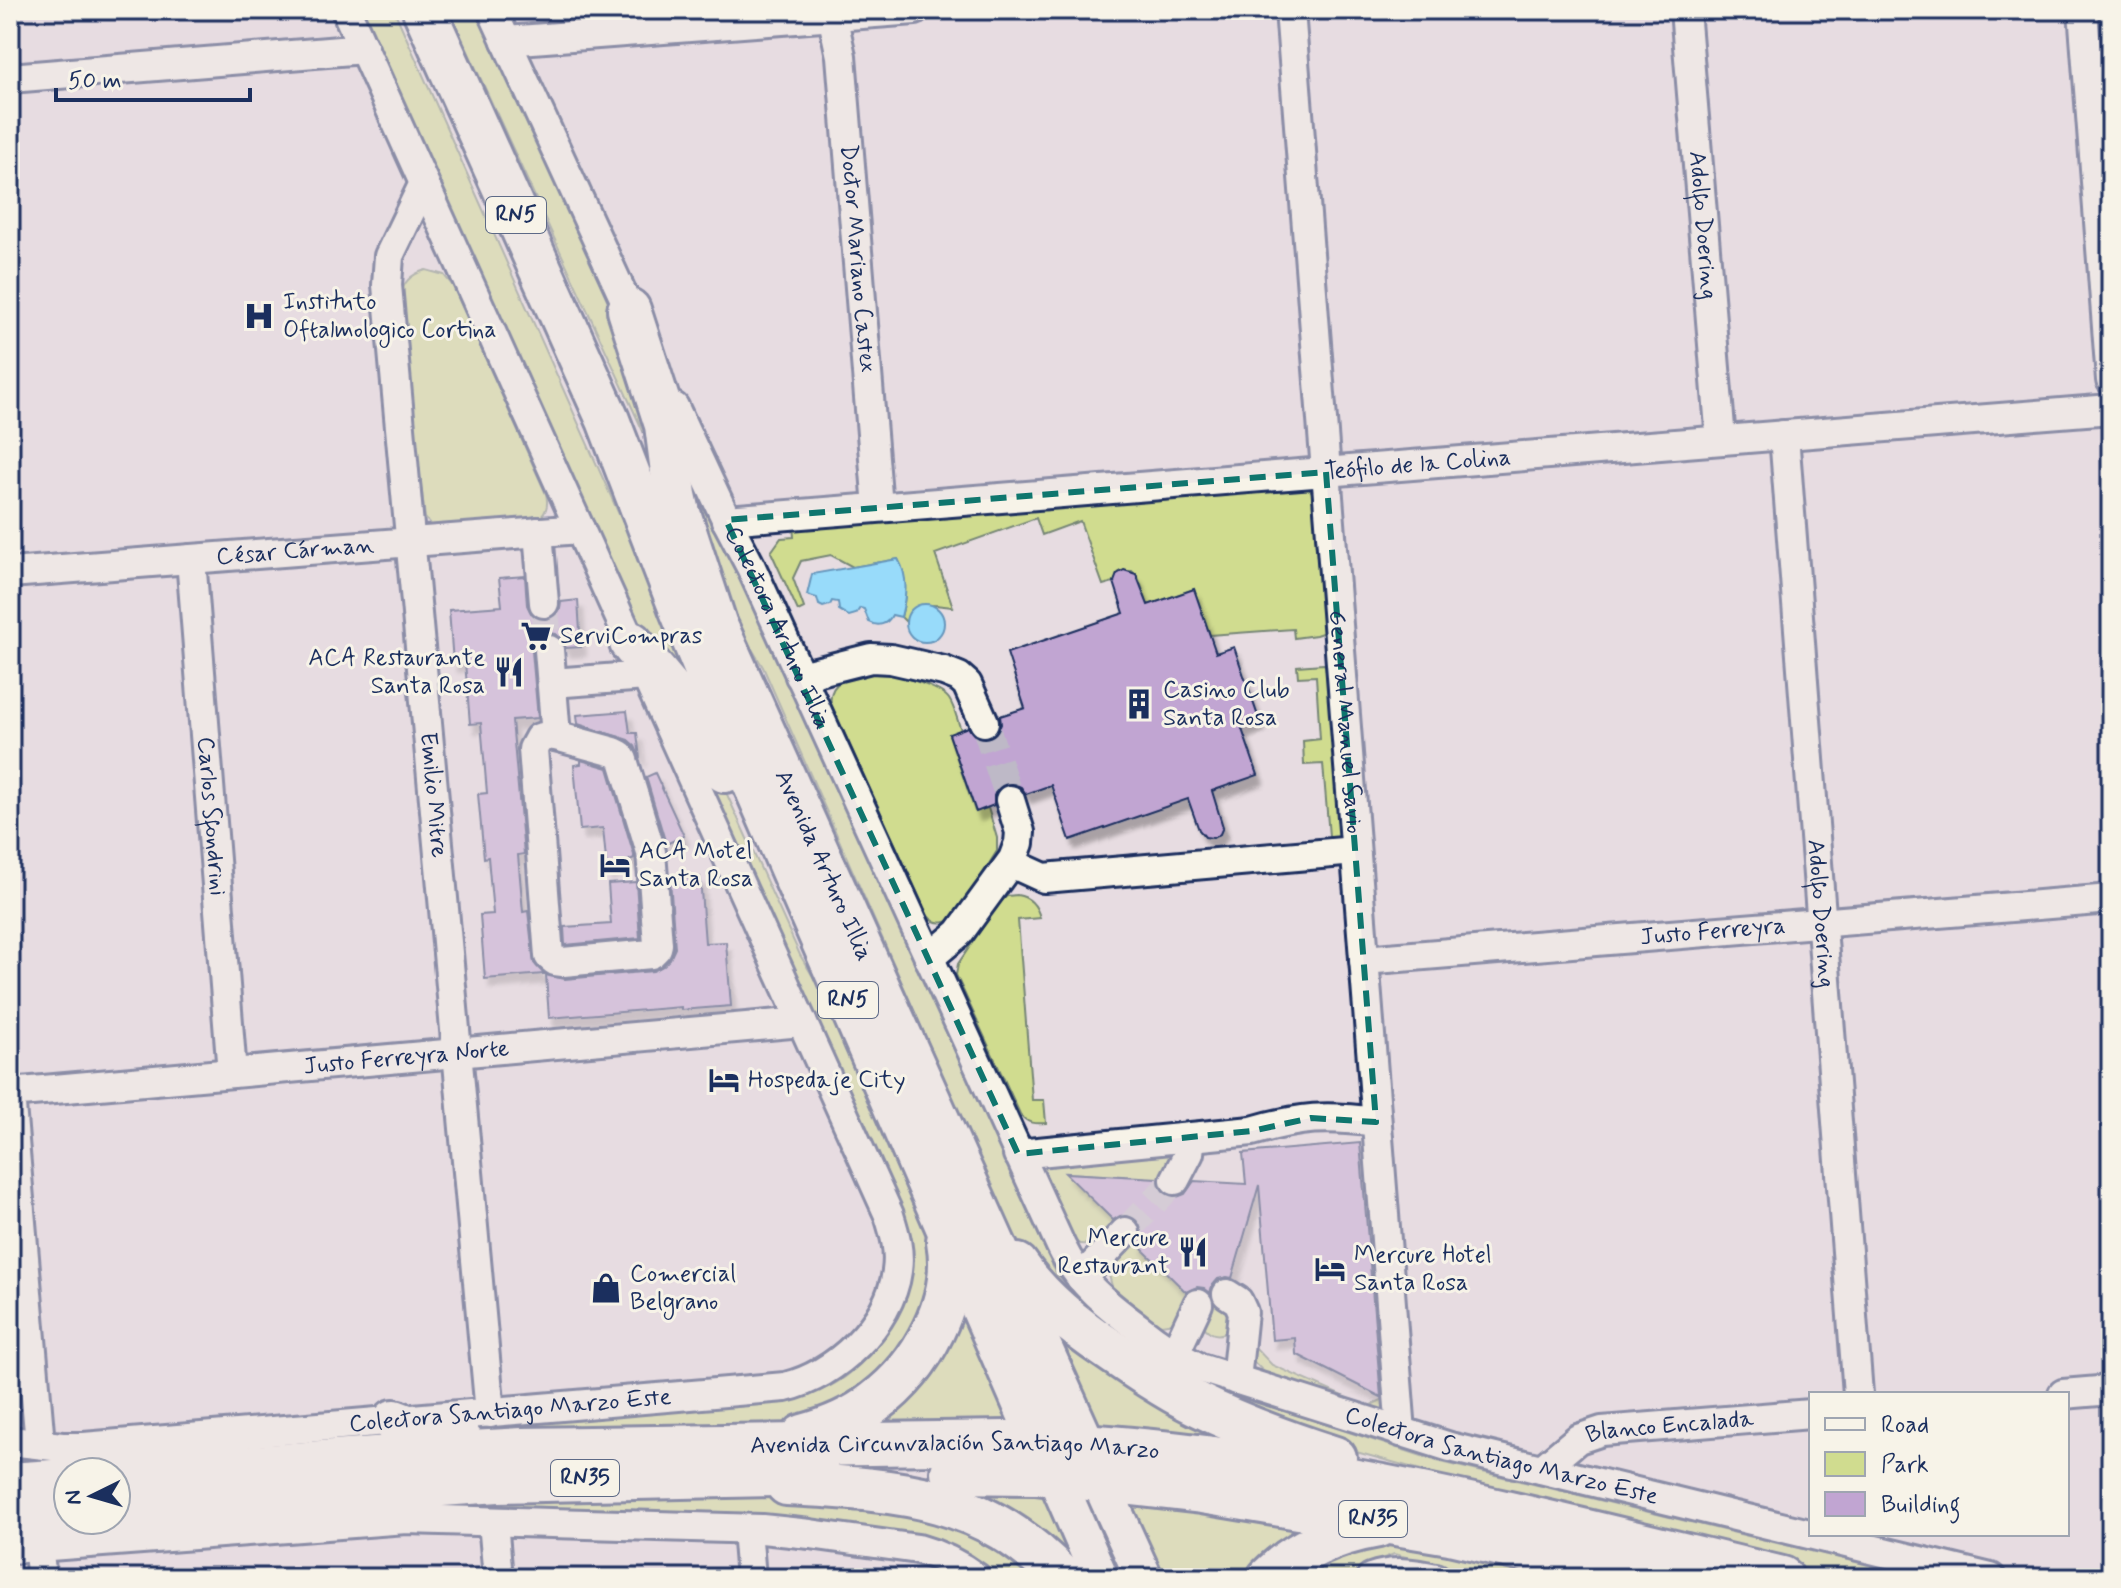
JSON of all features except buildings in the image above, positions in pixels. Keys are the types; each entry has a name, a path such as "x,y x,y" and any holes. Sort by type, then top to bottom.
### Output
{"highway":[{"name":"Avenida Arturo Illia","path":"424,10 608,420 705,670 870,1050 950,1190 1092,1462"},
{"path":"629,310 666,425 679,513 716,626"},
{"name":"Avenida Arturo Illia","path":"608,420 716,626 950,1190 1048,1459"},
{"path":"638,659 700,729 717,754 799,934 870,1050"},
{"path":"728,1446 799,1438 831,1428 875,1402 903,1375 934,1327 947,1293 950,1274 947,1236 950,1190"},
{"path":"950,1190 1041,1294 1080,1328 1156,1381 1196,1404 1256,1430 1508,1513"},
{"path":"394,1421 451,1439 926,1498 955,1506 990,1523 1026,1546 1062,1578"},
{"name":"Avenida Circunvalación Santiago Marzo","path":"132,1507 467,1483 651,1462 728,1446 1092,1462 1186,1455 1261,1465 1508,1513 1782,1578"},
{"name":"Avenida Circunvalación Santiago Marzo","path":"132,1476 447,1453 586,1447 651,1462 993,1471 1048,1459"},
{"name":"Avenida Circunvalación Santiago Marzo","path":"1092,1462 1214,1494 1400,1524 1644,1578"},
{"path":"10,1484 52,1481"},
{"path":"10,1516 52,1513"},
{"path":"1269,1578 1299,1555 1325,1541 1369,1528 1400,1524"}],"main road":[{"name":"Avenida Arturo Illia","path":"1048,1459 1100,1578"},
{"name":"Avenida Arturo Illia","path":"1092,1462 1144,1578"}],"street":[{"path":"346,10 802,1022"},
{"name":"Colectora Arturo Illia","path":"492,10 1061,1246"},
{"path":"506,41 832,13 915,10"},
{"name":"General Manuel Savio","path":"1290,10 1401,1432"},
{"name":"Adolfo Doering","path":"1685,10 1721,440"},
{"path":"2083,10 2111,380"},
{"name":"Doctor Mariano Castex","path":"832,13 841,56 878,507"},
{"path":"10,78 364,49"},
{"name":"Emilio Mitre","path":"424,183 389,256 387,275 490,1413"},
{"name":"Teófilo de la Colina","path":"726,520 2111,409"},
{"name":"Adolfo Doering","path":"1784,435 1858,1392"},
{"name":"César Cárman","path":"10,573 580,529"},
{"path":"538,532 544,603"},
{"name":"Carlos Sfondrini","path":"191,559 232,1073"},
{"path":"549,650 556,736"},
{"path":"800,676 871,658 896,659 944,671 967,684 984,722"},
{"path":"552,683 638,659"},
{"path":"543,736 556,736 614,752 623,760 653,860 658,944 651,954 563,962 549,956 533,749 535,742 543,736"},
{"path":"929,958 959,933 1011,863 1018,849 1020,832 1010,800"},
{"path":"1011,863 1044,878 1356,860"},
{"name":"Justo Ferreyra","path":"1364,960 2111,899"},
{"name":"Justo Ferreyra Norte","path":"10,1093 802,1022"},
{"name":"Colectora Santiago Marzo Este","path":"10,1441 84,1447 770,1389 813,1378 838,1362 859,1342 878,1317 892,1290 898,1260 889,1215 802,1022"},
{"path":"10,1093 40,1444"},
{"path":"1018,1154 1252,1131 1312,1135 1376,1122"},
{"path":"1175,1180 1189,1153 1191,1137"},
{"path":"1081,1278 1125,1232"},
{"name":"Colectora Santiago Marzo Este","path":"1061,1246 1081,1278 1106,1304 1174,1355 1200,1368 1450,1447 1809,1534"},
{"path":"1227,1294 1238,1301 1243,1312 1236,1380"},
{"path":"1174,1355 1198,1304"},
{"path":"2069,1394 2111,1390"},
{"name":"Blanco Encalada","path":"1542,1469 1578,1439 1602,1431 1809,1414"},
{"path":"10,1549 391,1520 747,1529 918,1549 953,1562 977,1578"},
{"path":"493,1522 498,1578"},
{"path":"747,1529 751,1578"},
{"name":"Colectora Santiago Marzo Este","path":"1818,1536 1991,1578"},
{"path":"38,1547 42,1578"},
{"path":"1371,1578 1396,1572 1428,1577"}],"highlighted area":[{"path":"1326,472 1376,1122 1311,1118 1252,1131 1018,1154 726,520"}],"green space":[{"path":"362,10 394,10 708,714 636,621 626,603"},
{"path":"449,10 476,10 647,385 665,479"},
{"path":"426,270 444,275 453,286 546,494 546,509 536,521 436,528 425,518 400,298 408,280"},
{"path":"677,447 703,508 739,570 1053,1267 1073,1294 1182,1374 1230,1393 1437,1461 1922,1578 1843,1578 1511,1495 1349,1450 1265,1422 1183,1383 1076,1308 1046,1281 1008,1224 763,667 744,636 691,519 681,484"},
{"path":"1307,487 1316,499 1325,632 1294,638 1293,629 1210,635 1194,589 1148,605 1138,577 1132,571 1120,571 1114,582 1103,585 1080,521 1042,535 1036,518 935,554 953,607 918,607 906,622 901,617 905,587 898,559 853,567 831,555 801,561 793,578 804,608 798,611 771,552 781,538 794,537 793,526"},
{"path":"1327,665 1343,839 1330,848 1323,764 1304,765 1303,741 1320,739 1316,676 1298,677 1297,666"},
{"path":"876,673 915,681 949,699 961,730 949,735 975,811 988,808 997,838 997,851 958,913 943,922 935,922 928,916 831,704 831,695 838,683"},
{"path":"691,743 720,779 800,955 847,1033 935,1241 924,1314 876,1384 804,1424 469,1432 435,1426 759,1405 807,1396 844,1378 860,1364 886,1328 902,1293 911,1255 905,1221"},
{"path":"1017,895 1032,902 1040,918 1018,920 1032,1100 1044,1100 1046,1123 1032,1123 1020,1114 956,975 958,964 999,903 1007,896"},
{"path":"1170,1152 1173,1155 1163,1179 1067,1173 1119,1226 1093,1245 1073,1240 1039,1167 1040,1163"},
{"path":"1132,1238 1193,1299 1174,1323 1161,1325 1152,1321 1113,1290 1109,1275 1112,1262"},
{"path":"959,1298 1019,1428 868,1425"},
{"path":"1217,1301 1231,1307 1227,1332 1220,1334 1211,1332 1203,1325 1212,1303"},
{"path":"1038,1311 1248,1442 1090,1429"},
{"path":"1251,1343 1272,1365 1367,1407 1392,1395 1387,1410 1372,1412 1265,1373 1254,1362"},
{"path":"1040,1488 1078,1578 949,1490"},
{"path":"1121,1494 1306,1526 1252,1578 1161,1578"},
{"path":"467,1495 816,1496 956,1522 1043,1578 997,1578 972,1560 802,1522 132,1535 132,1518"},
{"path":"52,1524 52,1536 63,1536 10,1537 10,1527"},
{"path":"1388,1538 1589,1578 1494,1578 1394,1554 1345,1578 1288,1578"}],"water":[{"path":"898,559 906,587 901,617 892,615 885,623 876,624 869,622 864,609 860,608 856,614 849,616 839,610 838,602 832,601 823,607 817,598 807,595 812,574"},
{"path":"925,604 938,610 944,623 938,636 925,642 912,636 906,623 912,610"}],"tunnel":[{"path":"544,603 549,650"},
{"path":"984,722 1010,800"},
{"path":"1125,1232 1175,1180"}],"place":[{"name":"Instituto Oftalmologico Cortina","path":"259,316"},
{"name":"ServiCompras","path":"536,636"},
{"name":"ACA Restaurante Santa Rosa","path":"509,672"},
{"name":"Casino Club Santa Rosa","path":"1139,704"},
{"name":"ACA Motel Santa Rosa","path":"615,865"},
{"name":"Hospedaje City","path":"724,1080"},
{"name":"Mercure Restaurant","path":"1193,1252"},
{"name":"Mercure Hotel Santa Rosa","path":"1330,1269"},
{"name":"Comercial Belgrano","path":"606,1288"}]}
